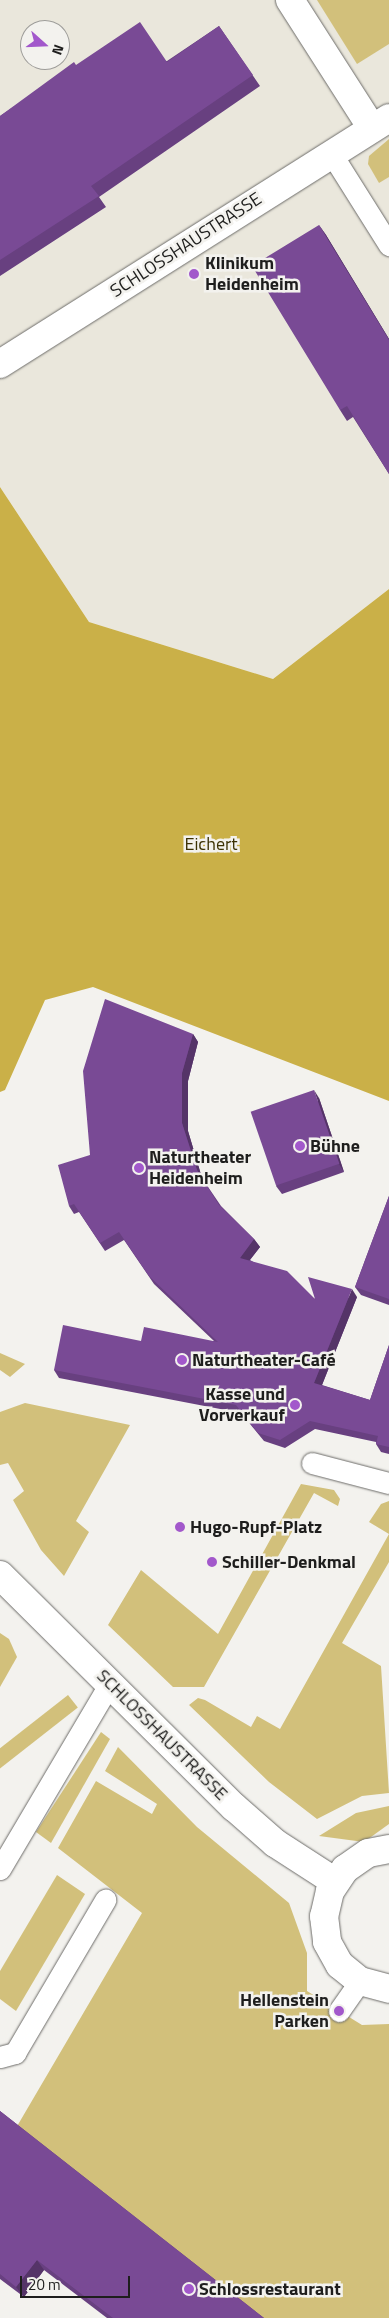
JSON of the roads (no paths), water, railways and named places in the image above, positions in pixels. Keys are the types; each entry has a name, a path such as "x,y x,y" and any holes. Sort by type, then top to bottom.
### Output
{"street":[{"name":"SCHLOSSHAUSTRASSE","path":"0,364 381,123 290,0"},
{"name":"SCHLOSSHAUSTRASSE","path":"0,1575 257,1828 334,1882"},
{"path":"389,1849 356,1860 334,1882 324,1916 327,1942 340,1965 360,1981 389,1989"}],"lane":[{"path":"331,153 389,245"},
{"path":"312,1462 389,1483"},
{"path":"0,1869 110,1683"},
{"path":"0,2057 14,2053 105,1900"},
{"path":"339,2011 360,1981"}],"place":[{"name":"Klinikum Heidenheim","path":"194,274"},
{"name":"Bühne","path":"300,1146"},
{"name":"Naturtheater Heidenheim","path":"139,1168"},
{"name":"Naturtheater-Café","path":"182,1360"},
{"name":"Kasse und Vorverkauf","path":"295,1405"},
{"name":"Hugo-Rupf-Platz","path":"180,1527"},
{"name":"Schiller-Denkmal","path":"212,1562"},
{"name":"Hellenstein Parken","path":"339,2011"},
{"name":"Schlossrestaurant","path":"189,2289"}],"park label":[{"name":"Eichert","path":"211,844"}]}
